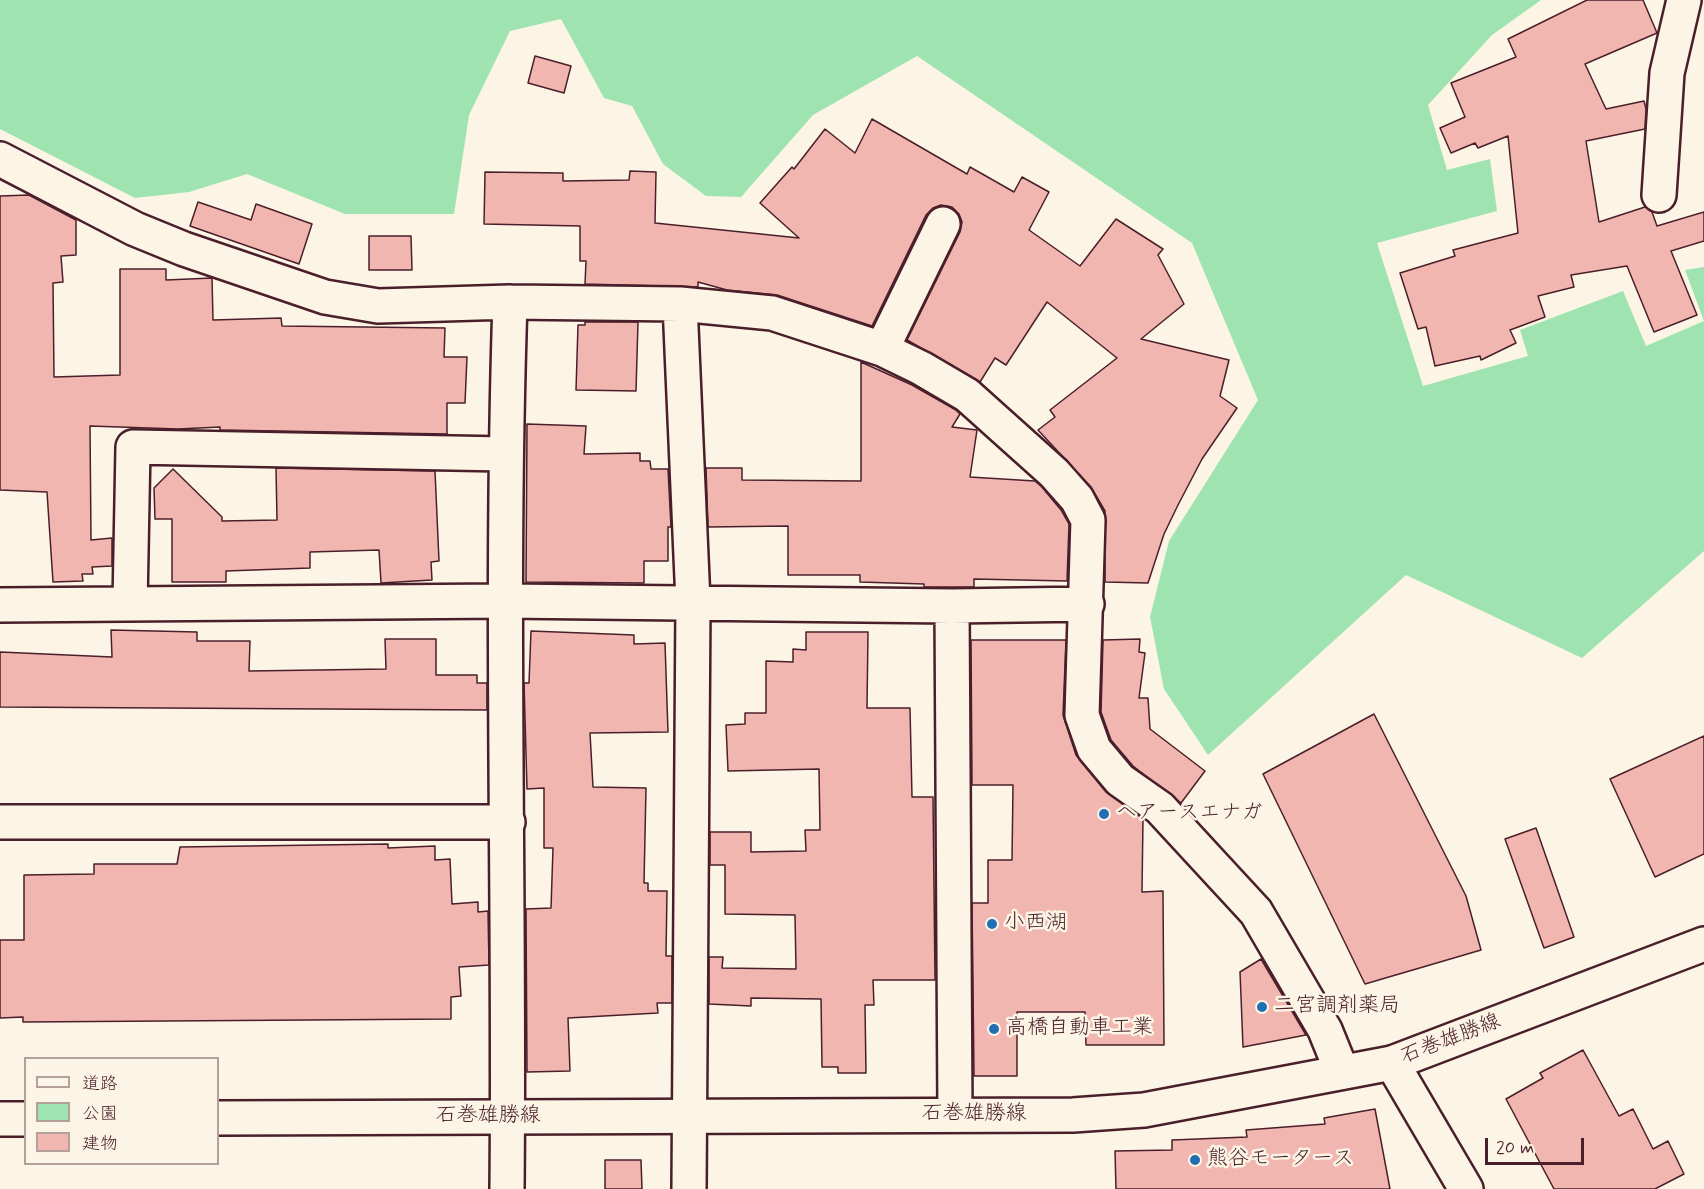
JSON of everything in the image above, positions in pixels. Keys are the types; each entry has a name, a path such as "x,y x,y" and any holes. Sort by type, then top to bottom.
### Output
{"street":[{"path":"1659,195 1667,73 1683,0"},
{"path":"0,159 135,229 184,249 325,297 378,306 510,302 680,304 772,313 882,349 921,368 967,395 1054,473 1077,499 1088,520 1082,715 1094,749 1120,780 1160,808 1256,912 1325,1030 1342,1072"},
{"path":"882,349 943,224"},
{"path":"507,1189 508,822 504,601 505,454 510,302"},
{"path":"680,304 693,602 690,1189"},
{"path":"130,604 133,447 505,454"},
{"path":"0,605 504,601 952,606 1086,604"},
{"path":"952,606 956,1115"},
{"path":"0,822 508,822"},
{"name":"石巻雄勝線","path":"219,1118 1073,1115 1144,1110 1392,1063 1704,944"},
{"path":"1392,1063 1466,1189"},
{"path":"0,1119 24,1119"}],"green space":[{"path":"0,0 1541,0 1492,35 1428,105 1447,170 1490,159 1497,211 1377,243 1423,386 1528,356 1520,330 1623,291 1646,346 1704,321 1704,551 1582,658 1406,575 1208,755 1164,689 1150,617 1169,541 1258,400 1192,243 917,56 813,115 741,197 706,196 663,164 632,106 604,98 561,19 510,31 469,115 454,214 345,214 247,174 189,192 135,198 0,129"},
{"path":"1704,267 1704,321 1685,270"}],"building":[{"path":"1587,0 1643,0 1657,33 1585,64 1606,109 1644,101 1646,109 1645,129 1586,141 1599,222 1645,207 1652,212 1657,226 1704,212 1704,241 1671,251 1697,315 1654,332 1627,266 1571,275 1574,287 1538,296 1545,317 1510,330 1516,343 1481,360 1480,356 1435,366 1426,327 1418,329 1400,273 1455,256 1453,250 1518,233 1508,136 1478,148 1475,143 1451,153 1440,128 1465,117 1451,83 1516,57 1508,39"},
{"path":"535,56 571,66 564,93 528,83"},
{"path":"872,119 967,174 970,167 1014,192 1022,177 1049,192 1029,230 1080,266 1116,219 1163,249 1158,255 1184,304 1141,339 1229,360 1220,396 1237,408 1202,459 1178,505 1164,534 1148,583 1105,582 1105,511 1091,487 1038,430 1055,417 1050,410 1117,358 1047,302 1006,365 995,358 980,382 907,340 960,232 962,222 959,214 952,207 941,205 933,208 926,215 872,326 777,295 727,290 698,282 698,287 585,284 586,261 580,261 580,226 484,224 485,172 563,173 563,181 629,180 630,171 656,172 655,223 799,238 760,203 792,167 794,169 825,129 855,153"},
{"path":"29,195 76,220 76,255 61,256 63,282 53,283 54,377 120,375 120,269 166,269 166,280 212,278 213,320 281,318 282,326 445,328 444,357 467,357 465,403 447,403 447,434 220,430 220,427 178,429 90,426 91,540 112,538 112,566 92,567 93,574 82,574 83,581 53,582 47,492 0,490 0,196"},
{"path":"198,202 251,220 256,204 312,224 299,264 190,226"},
{"path":"369,236 411,236 412,270 369,270"},
{"path":"585,322 638,322 636,391 576,390 578,325 585,325"},
{"path":"861,362 912,385 956,410 960,414 952,427 977,430 970,477 1035,481 1041,486 1061,510 1069,524 1067,581 974,579 974,587 924,587 924,584 860,582 860,575 788,575 788,526 708,527 706,468 742,468 742,480 861,481"},
{"path":"527,424 586,426 584,454 640,453 640,461 650,461 651,469 668,469 671,527 668,527 668,561 644,561 644,583 526,582"},
{"path":"276,468 435,471 439,561 431,562 432,580 381,583 379,550 310,552 310,568 226,571 226,582 172,582 172,519 155,519 154,488 173,469 222,517 222,521 277,520"},
{"path":"111,630 197,632 197,641 250,641 249,671 386,669 385,639 436,639 436,675 477,675 477,683 487,683 487,710 0,707 0,652 112,657"},
{"path":"531,631 634,635 634,644 665,643 668,732 590,733 593,787 646,788 644,883 648,883 648,891 667,891 666,956 672,956 672,1003 657,1003 658,1013 568,1018 570,1071 527,1072 526,909 551,908 553,848 544,848 544,788 527,789 524,683 529,683"},
{"path":"806,632 868,632 867,708 910,708 912,797 933,797 935,980 873,980 874,1005 865,1005 866,1073 838,1073 838,1067 822,1067 821,999 751,998 751,1006 709,1004 709,957 723,957 722,968 796,969 795,915 725,914 725,865 710,865 710,832 751,832 751,852 806,851 805,830 820,830 819,769 728,771 726,725 745,724 745,713 766,713 766,661 793,662 793,649 806,650"},
{"path":"1140,639 1139,652 1145,653 1139,698 1148,698 1150,729 1205,771 1181,803 1133,766 1111,740 1101,712 1103,640"},
{"path":"971,640 1066,640 1063,715 1076,755 1106,792 1143,819 1142,892 1163,891 1164,1045 1086,1045 1085,1012 1017,1012 1017,1076 974,1076 972,903 988,903 988,860 1012,860 1013,785 972,785"},
{"path":"1374,714 1466,896 1481,950 1365,984 1263,774"},
{"path":"1704,736 1704,854 1655,877 1610,779"},
{"path":"1536,828 1574,937 1544,948 1505,839"},
{"path":"388,844 388,848 435,846 435,860 450,859 452,904 478,902 478,912 488,911 489,965 459,967 461,996 451,997 451,1019 23,1022 23,1017 0,1018 0,940 24,940 24,875 94,874 94,864 177,864 180,847"},
{"path":"1261,959 1306,1035 1243,1047 1240,972"},
{"path":"1583,1050 1619,1116 1633,1109 1653,1149 1668,1141 1684,1174 1655,1189 1554,1189 1506,1099 1543,1078 1540,1073"},
{"path":"1375,1109 1390,1189 1116,1189 1115,1151 1172,1150 1172,1140 1247,1137 1246,1130 1325,1124 1324,1118"},
{"path":"605,1160 641,1160 642,1189 605,1189"}],"place":[{"name":"ヘアースエナガ","path":"1104,814"},
{"name":"小西湖","path":"992,924"},
{"name":"二宮調剤薬局","path":"1262,1007"},
{"name":"高橋自動車工業","path":"994,1029"},
{"name":"熊谷モータース","path":"1195,1160"}]}
